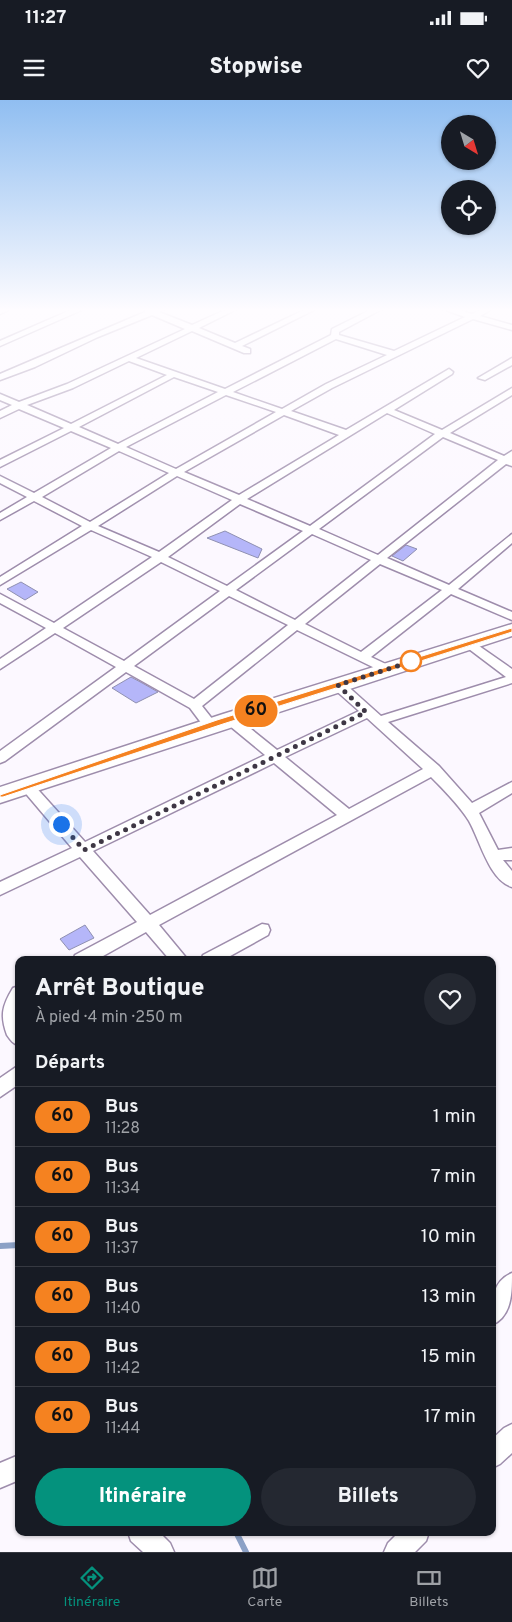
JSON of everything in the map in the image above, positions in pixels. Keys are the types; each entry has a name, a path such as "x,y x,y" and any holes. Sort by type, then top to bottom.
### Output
{"main road":[{"path":"3,791 27,786 385,669 512,630"}],"street":[{"path":"0,415 19,405 70,386 89,377"},
{"path":"0,464 69,426 114,408 169,377"},
{"path":"182,377 347,434"},
{"path":"0,517 119,447 256,377"},
{"path":"0,582 177,472 348,377"},
{"path":"0,665 160,557 240,499 441,377"},
{"path":"0,758 443,433 512,391"},
{"path":"0,397 512,616"},
{"path":"387,410 509,459"},
{"path":"196,705 379,559 509,459"},
{"path":"0,480 90,526 160,557 363,656 385,669"},
{"path":"363,656 451,589 512,537"},
{"path":"0,598 196,705 210,726"},
{"path":"469,644 512,677"},
{"path":"378,721 512,677"},
{"path":"338,685 366,712 434,769 470,811 492,856 512,881"},
{"path":"0,889 366,712"},
{"path":"230,719 348,816"},
{"path":"88,956 434,769"},
{"path":"27,786 176,956"},
{"path":"470,811 512,787"},
{"path":"492,856 512,854"},
{"path":"216,956 262,930"},
{"path":"15,1000 10,1008 7,1021 15,1032"},
{"path":"0,1089 15,1076"},
{"path":"496,1308 512,1284"},
{"path":"496,1452 512,1436"},
{"path":"0,1476 15,1469"},
{"path":"144,1536 161,1552"},
{"path":"397,1552 414,1536"}],"building":[{"path":"225,531 262,549 258,558 207,538"},
{"path":"406,545 417,549 403,561 392,556"},
{"path":"21,582 38,592 25,600 7,589"},
{"path":"131,677 158,692 136,703 112,688"},
{"path":"85,925 94,938 69,950 60,939"}],"waterway":[{"path":"0,1246 15,1245"},
{"path":"238,1536 246,1552"}],"bus line":[{"name":"60","path":"0,795 220,722 512,630"}],"route":[{"path":"61,824 84,850 366,712 338,685 419,659 411,661"}]}
